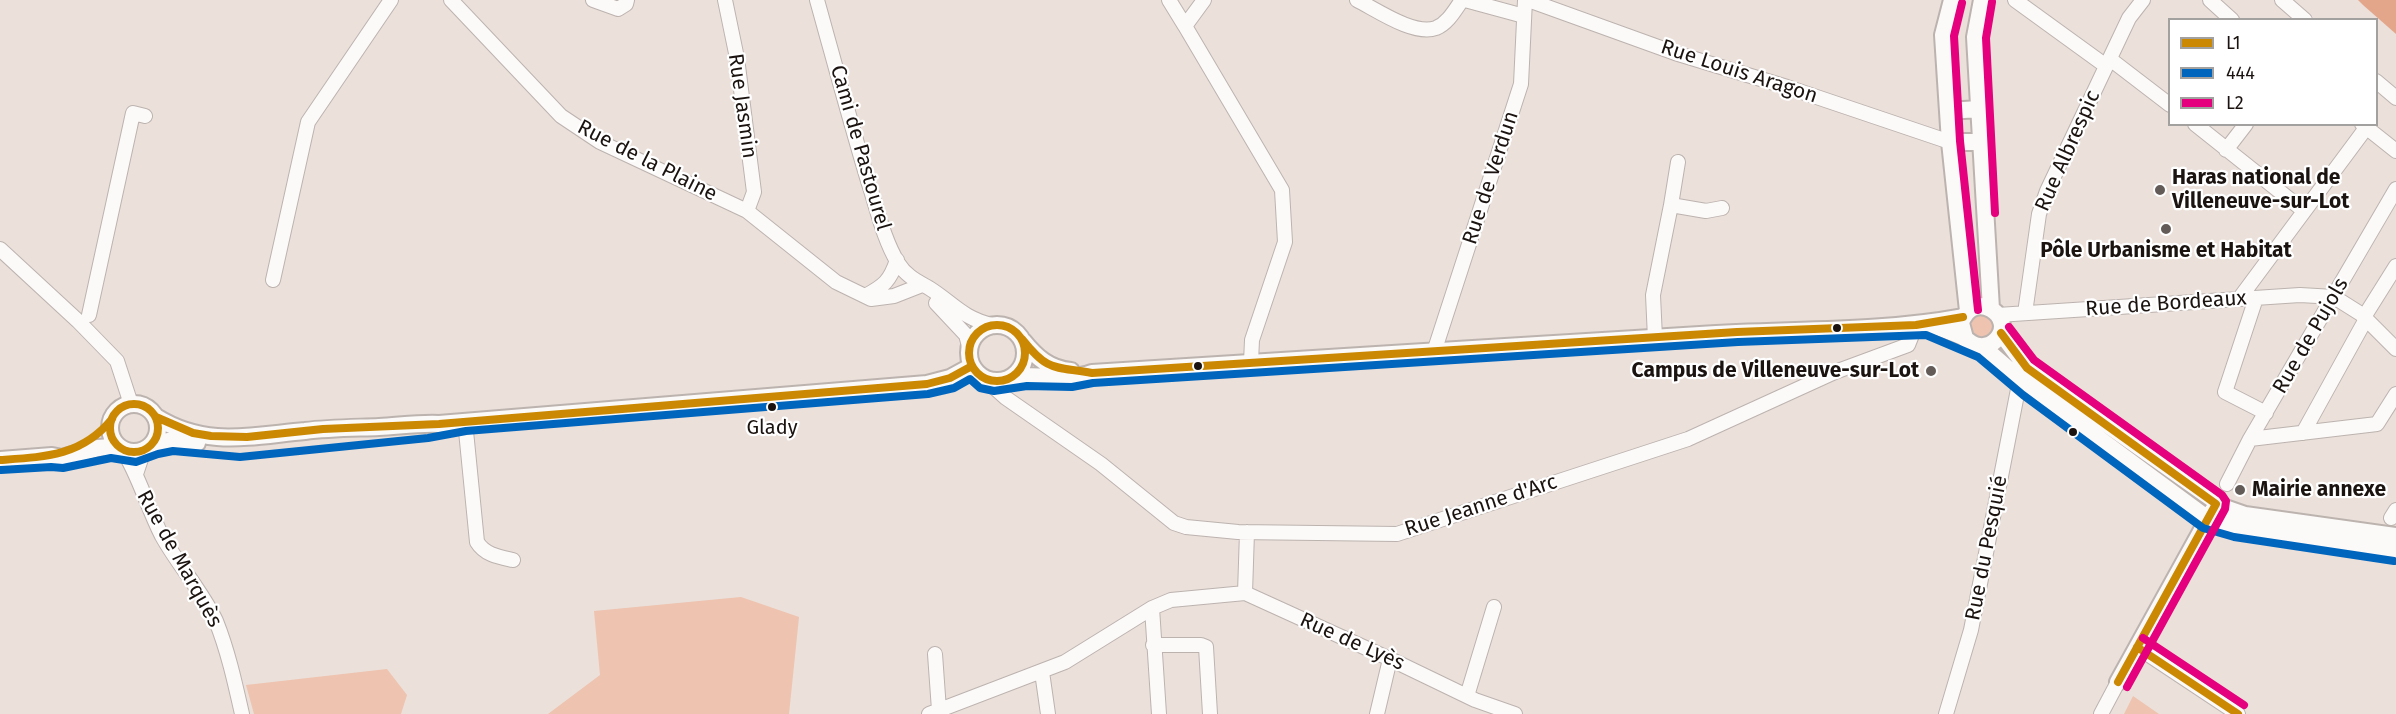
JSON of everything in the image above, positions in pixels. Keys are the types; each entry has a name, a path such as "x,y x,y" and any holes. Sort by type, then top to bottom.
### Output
{"main road":[{"path":"1952,0 1943,35 1950,142 1965,274 1966,314 1961,328 1965,338 1970,343 1983,347 2020,379 2245,515 2396,536"},
{"path":"1982,0 1975,38 1989,272 1995,312 2001,321 2001,333 2027,368 2218,500 2236,527 2396,551"},
{"path":"1948,111 1979,109"},
{"path":"1950,142 1981,142"},
{"path":"1965,274 1989,272"},
{"path":"1092,373 1082,377 1026,375 994,381 985,379 972,366 969,346 976,334 992,325 1010,328 1032,352 1048,365 1069,371 1092,373 1654,338 1922,324 1966,314 1978,306 1995,312"},
{"path":"1922,324 1965,338"},
{"path":"1983,347 1994,342 2001,333"},
{"path":"1010,378 1021,369 1024,362 1026,354 1022,339"},
{"path":"52,456 94,440 104,432 117,410 131,404 146,406 156,417 176,428 218,439 329,429 465,422 927,384 950,378 972,366"},
{"path":"149,447 159,432 156,417"},
{"path":"112,419 110,431 112,438 122,448"},
{"path":"0,460 52,456 62,458 111,447 135,452 173,440 219,446 274,443 427,428 439,424"},
{"path":"274,443 290,436 323,433 329,429"},
{"path":"2118,682 2218,500"}],"street":[{"path":"273,280 308,122 391,0"},
{"name":"Rue de la Plaine","path":"451,0 561,116 578,129 610,147 747,211 836,282 871,300 878,300 922,285"},
{"path":"593,0 618,9 626,4 627,0"},
{"name":"Rue Jasmin","path":"725,0 737,58 754,192 747,211"},
{"name":"Cami de Pastourel","path":"817,0 857,144 888,243 897,260 911,278 966,315 992,325"},
{"path":"1169,0 1282,190 1285,242 1252,340 1251,362"},
{"path":"1185,26 1204,0"},
{"path":"1357,0 1414,29 1436,28 1451,16 1463,0 1524,16"},
{"name":"Rue de Verdun","path":"1434,352 1521,84 1526,0"},
{"name":"Rue Louis Aragon","path":"1526,0 1675,52 1950,142"},
{"path":"2015,0 2168,104"},
{"name":"Rue Albrespic","path":"2025,313 2039,214 2047,191 2129,18 2143,0"},
{"path":"2210,0 2230,18"},
{"path":"2282,0 2296,17"},
{"path":"2378,83 2396,98"},
{"path":"89,315 133,113 145,116"},
{"path":"2197,126 2303,210"},
{"path":"2226,150 2244,126"},
{"path":"2239,299 2364,126 2396,151"},
{"path":"1654,338 1653,295 1678,162"},
{"name":"Rue de Pujols","path":"2218,500 2250,439 2396,189"},
{"path":"1671,205 1706,211 1722,208"},
{"path":"0,249 78,321 117,361 131,404"},
{"path":"865,296 880,289 887,282 897,260"},
{"path":"2303,433 2396,266"},
{"name":"Cami de Pastourel","path":"922,285 925,292 966,335 969,346"},
{"name":"Rue de Bordeaux","path":"1995,312 2025,313 2300,295 2334,297"},
{"path":"2334,297 2365,318 2396,349"},
{"path":"2256,298 2225,392 2266,413"},
{"name":"Rue Jeanne d'Arc","path":"985,379 1101,464 1174,523 1185,527 1247,532 1397,534 1688,439 1835,372 1908,345 1922,324"},
{"path":"1010,378 1012,401"},
{"name":"Rue du Pesquié","path":"1946,714 1971,630 2020,379"},
{"path":"2250,439 2377,424 2396,394"},
{"path":"465,422 477,542 482,550 496,557 513,560"},
{"name":"Rue de Marquès","path":"136,474 149,447"},
{"name":"Rue de Marquès","path":"122,448 136,474 139,488 162,537 215,620 225,647 242,714"},
{"path":"935,654 934,712 958,708 1065,662 1152,608 1171,600 1245,593 1247,532"},
{"name":"Rue de Lyès","path":"1245,593 1467,696 1515,714"},
{"path":"1467,696 1494,607"},
{"path":"1152,608 1159,714"},
{"path":"1153,645 1201,645 1206,648 1210,714"},
{"path":"2137,647 2238,714"},
{"path":"1377,714 1390,659"},
{"path":"1042,672 1048,714"},
{"path":"2101,714 2118,682"}],"shaded area":[{"path":"2358,0 2396,0 2396,34 2378,18"},
{"path":"1982,315 1990,318 1993,326 1990,334 1982,337 1974,334 1971,326 1974,318"},
{"path":"741,597 799,617 789,714 548,714 600,675 594,611"},
{"path":"387,669 407,695 401,714 254,714 246,685"},
{"path":"2133,696 2159,714 2124,714"}],"transit line":[{"name":"L2","path":"1992,2 1986,38 1995,213"},
{"name":"L2","path":"1962,3 1954,36 1960,141 1978,310"},
{"name":"L1","path":"1022,339 1046,363 1060,368 1092,373 1737,332 1916,325 1963,317"},
{"name":"L1","path":"991,325 1003,325 1013,329 1021,337 1025,353 1021,369 1013,377 1003,381 991,381 981,377 973,369 969,359 969,347 973,337 981,329 991,325"},
{"name":"L2","path":"2009,327 2034,360 2222,495 2226,501 2225,509 2127,687"},
{"name":"L1","path":"2001,333 2027,368 2216,504 2118,682"},
{"name":"444","path":"1,470 63,468 111,458 136,462 173,451 240,457 428,438 466,431 928,394 954,388 970,379 980,388 994,391 1027,386 1072,387 1093,383 1738,342 1926,335 1978,357 2023,395 2203,528 2234,537 2394,561"},
{"name":"L1","path":"156,417 193,433 247,437 323,429 439,424 927,384 950,378 972,366"},
{"name":"L1","path":"129,404 139,404 151,411 158,423 158,428 158,433 151,445 139,452 129,452 114,441 110,433 110,423 121,408 129,404"},
{"name":"L1","path":"0,460 32,458 62,452 88,441 112,419"},
{"name":"L2","path":"2143,638 2244,705"},
{"name":"L1","path":"2137,647 2238,714"}],"place":[{"name":"Haras national de Villeneuve-sur-Lot","path":"2160,190"},
{"name":"Pôle Urbanisme et Habitat","path":"2166,229"},
{"name":"Campus de Villeneuve-sur-Lot","path":"1931,371"},
{"name":"Glady","path":"772,407"},
{"name":"Mairie annexe","path":"2240,490"}]}
